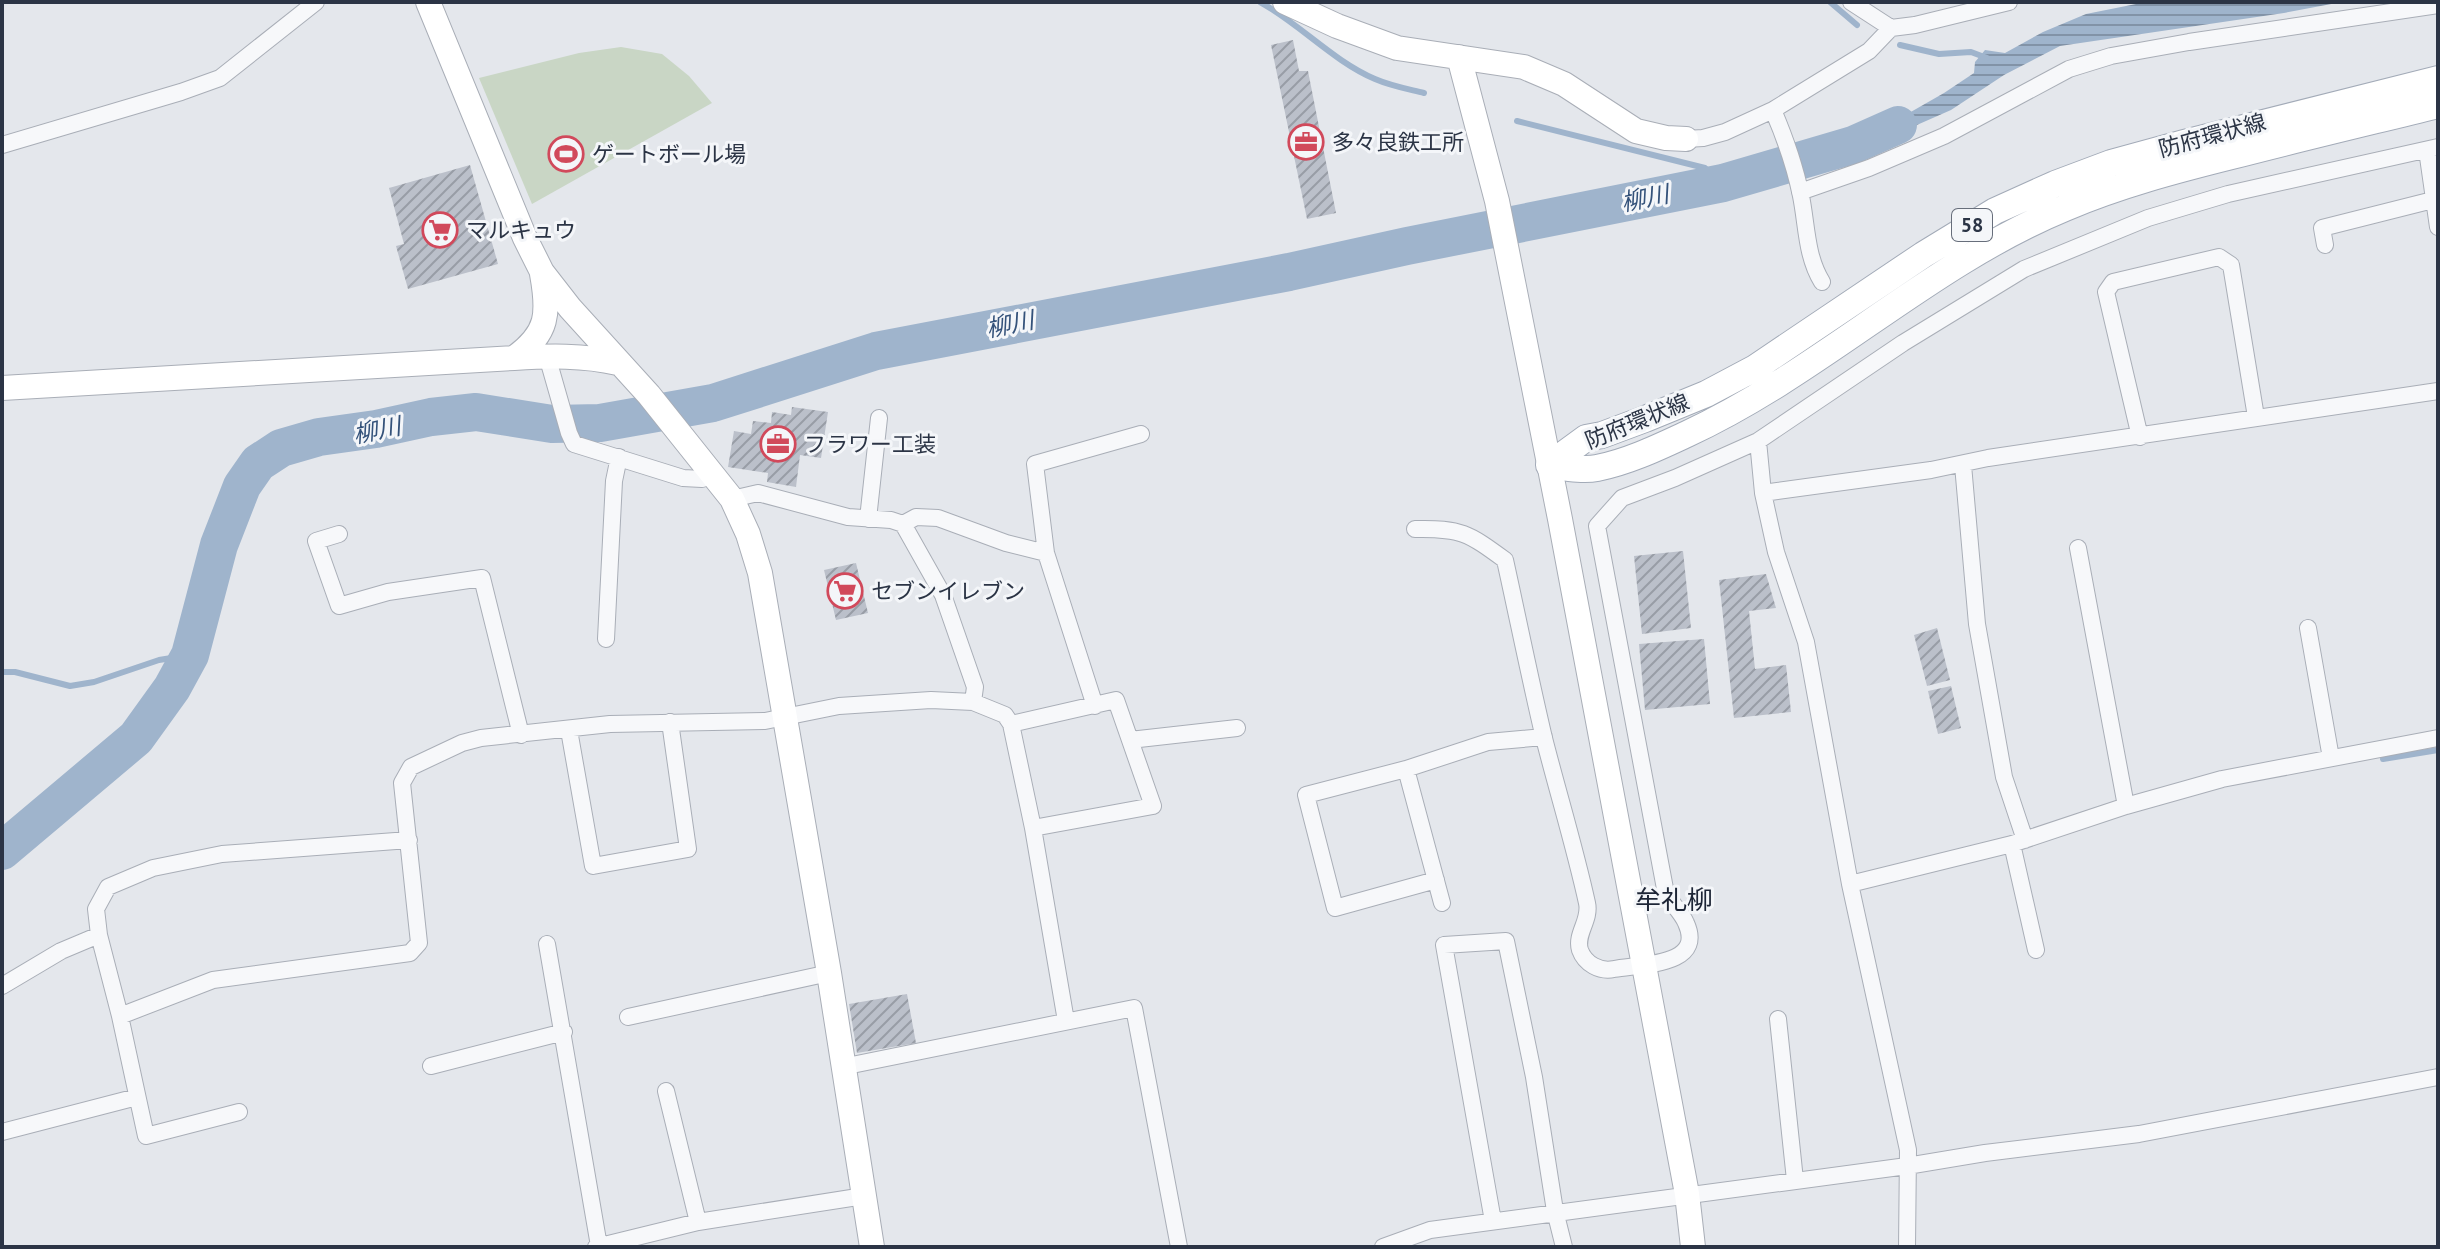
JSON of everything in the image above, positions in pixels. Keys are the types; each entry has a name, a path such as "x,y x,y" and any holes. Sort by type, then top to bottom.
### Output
{"main road":[{"name":"防府環状線","path":"1549,465 1586,438 1602,435 1706,394 1755,368 1923,255 1995,211 2055,184 2111,163 2438,79"},
{"name":"防府環状線","path":"1549,465 1593,469 1659,447 1715,421 1765,392 1939,276 2008,234 2065,208 2191,166 2438,105"}],"street":[{"path":"2,145 220,78 316,2"},
{"path":"428,2 525,238 542,272 570,308 649,395 732,499 748,534 760,573 829,973 872,1247"},
{"path":"1285,2 1337,26 1397,48 1500,62 1544,75 1564,84 1636,131 1686,139 1725,132 1773,110 1869,51 1891,28 2009,2"},
{"path":"1851,2 1891,28"},
{"path":"1799,188 1869,168 1944,136 2069,69 2111,56 2438,5"},
{"path":"1459,57 1497,201 1549,465 1687,1194 1693,1247"},
{"path":"1773,110 1787,144 1799,188 1812,267 1822,282"},
{"path":"1415,529 1445,528 1471,535 1505,560 1544,737 1589,909 1578,942 1581,953 1589,963 1608,970 1669,961 1687,949 1689,939 1686,921 1666,894 1597,526 1622,498 1758,441 2024,269 2148,218 2228,194 2432,149 2433,200 2438,227"},
{"path":"2325,245 2322,228 2433,200"},
{"path":"2140,437 2106,292 2113,282 2219,257 2231,265 2256,417"},
{"path":"514,358 531,346 545,323 547,302 542,272"},
{"path":"2,388 547,356 596,358 618,363"},
{"path":"547,356 574,444 683,478 712,476"},
{"path":"1763,493 2438,391"},
{"path":"868,519 879,418"},
{"path":"1095,706 1046,553 1035,464 1141,434"},
{"path":"1758,441 1763,493 1776,552 1806,642 1850,884 1908,1150 1907,1247"},
{"path":"606,639 614,481 619,457"},
{"path":"1963,465 1977,624 2004,777 2019,842 2036,950"},
{"path":"732,499 758,493 848,517 891,520 903,524 943,595 975,687 973,702"},
{"path":"903,524 916,517 938,518 1006,543 1046,553"},
{"path":"339,534 316,541 339,606 388,592 482,578 521,735"},
{"path":"2078,548 2126,806"},
{"path":"2308,628 2331,758"},
{"path":"120,1016 213,980 410,953 419,943 402,783 411,767 462,743 481,738 610,724 765,721 839,706 931,700 973,702 1005,715 1011,724 1033,828 1066,1021"},
{"path":"1011,724 1116,700 1153,806 1033,828"},
{"path":"569,730 593,866 688,849 670,722"},
{"path":"1130,740 1237,728"},
{"path":"1436,880 1335,908 1306,795 1406,769 1488,742 1544,737"},
{"path":"1850,884 2019,842 2126,806 2222,779 2438,738"},
{"path":"1406,769 1442,903"},
{"path":"239,1112 146,1136 99,935 96,909 108,887 153,868 222,854 409,840"},
{"path":"2,986 61,951 99,935"},
{"path":"1493,1221 1444,945 1506,941 1564,1247"},
{"path":"547,944 598,1247 698,1222 864,1196"},
{"path":"628,1017 829,973"},
{"path":"842,1067 1134,1008 1179,1247"},
{"path":"1778,1019 1795,1180"},
{"path":"431,1066 564,1032"},
{"path":"1383,1247 1430,1230 2139,1134 2438,1077"},
{"path":"666,1091 698,1222"},
{"path":"2,1132 137,1097"}],"green space":[{"name":"ゲートボール場","path":"621,47 662,54 689,76 712,103 532,204 479,78 579,53"}],"water":[{"path":"2146,2 2342,2 2060,46 2004,75 1951,110 1885,139 1853,145 1974,73 1975,62 1985,50 2005,53 2043,32 2086,14"}],"building":[{"name":"多々良鉄工所","path":"1293,40 1299,71 1308,71 1336,213 1307,219 1271,45"},
{"path":"470,165 498,264 408,289 396,246 404,244 389,188"},
{"name":"フラワー工装","path":"792,407 828,412 821,458 800,455 796,487 767,482 768,473 728,467 734,431 751,434 753,421 771,423 772,412 791,415"},
{"path":"1683,551 1691,628 1642,634 1634,556"},
{"path":"856,563 868,613 836,620 824,570"},
{"path":"1766,574 1776,608 1749,611 1755,669 1786,665 1791,712 1734,718 1719,580"},
{"path":"1937,628 1950,680 1927,686 1914,635"},
{"path":"1704,639 1710,704 1645,710 1639,644"},
{"path":"1951,686 1961,728 1938,734 1928,691"},
{"path":"907,994 916,1043 857,1053 849,1004"}],"waterway":[{"path":"1260,2 1360,71 1387,84 1424,93"},
{"path":"1830,2 1857,25"},
{"path":"1900,45 1939,54 1971,52 1987,58"},
{"path":"1517,121 1705,168 1723,183"},
{"name":"柳川","path":"2,851 136,738 172,688 190,655 219,545 242,486 258,463 281,448 319,437 476,412 552,424 600,423 713,403 876,351 1289,272 1723,183 1853,145 1898,125"},
{"path":"2,672 15,672 70,686 94,682 159,660 190,655"},
{"path":"2383,759 2438,750"}],"place":[{"name":"多々良鉄工所","path":"1306,142"},
{"name":"ゲートボール場","path":"566,154"},
{"name":"マルキュウ","path":"440,230"},
{"name":"フラワー工装","path":"778,444"},
{"name":"セブンイレブン","path":"845,591"}],"district":[{"name":"牟礼柳","path":"1674,899"}]}
